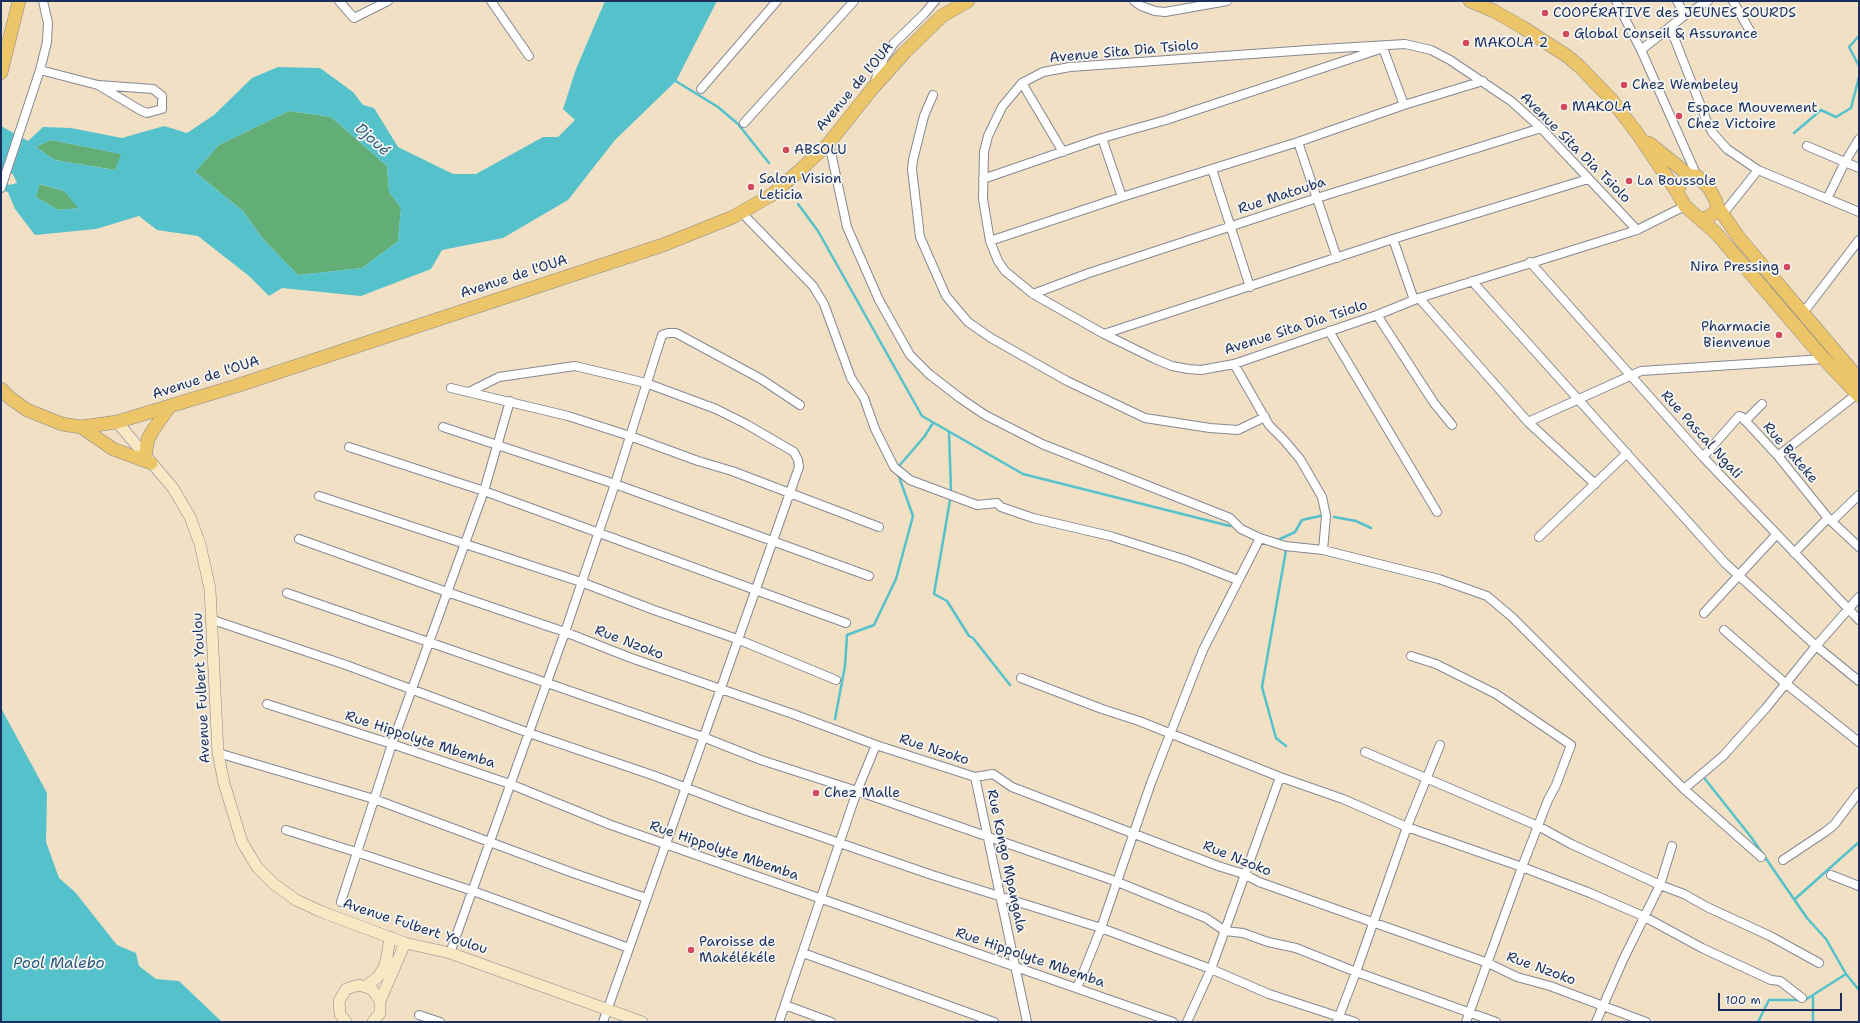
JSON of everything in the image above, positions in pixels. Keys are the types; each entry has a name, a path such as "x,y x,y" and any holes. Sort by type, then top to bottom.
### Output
{"main road":[{"path":"1,73 19,1"},
{"path":"8,48 16,38 27,1"},
{"name":"Avenue de l'OUA","path":"1,389 10,398 39,415 62,424 81,427 117,422 663,245 742,213 773,194 787,183 830,143 872,89 926,31 942,16 968,1"},
{"path":"1470,1 1494,11 1567,56 1606,94 1637,133 1685,206 1726,244 1824,359 1858,395"},
{"path":"1637,133 1709,188 1720,210 1740,239 1859,379"},
{"path":"1677,192 1680,182 1693,176"},
{"path":"1700,219 1707,218 1720,210"},
{"path":"81,427 113,450 148,460 148,439 170,406"},
{"name":"Avenue Fulbert Youlou","path":"117,422 173,488 190,517 206,564 213,620 214,684 218,754 224,783 242,842 257,867 274,884 296,900 322,912 405,943 450,953 642,1022"},
{"path":"366,986 378,977 384,967 390,937"},
{"path":"373,1022 380,1013 380,1001 405,943"},
{"path":"346,1022 340,1014 338,1008 342,994 352,986 366,986 372,989 380,1001"}],"street":[{"path":"1,188 40,70 47,42 48,24 43,1"},
{"path":"339,1 354,18 388,1"},
{"path":"490,1 529,56"},
{"path":"701,89 777,1"},
{"path":"744,123 854,1"},
{"path":"872,89 884,58 894,43 924,14 935,1"},
{"path":"1134,1 1141,6 1155,11 1165,12 1228,1"},
{"path":"1616,1 1641,50 1693,176"},
{"path":"1677,1 1685,15"},
{"path":"1641,50 1685,15 1708,1"},
{"path":"1733,1 1750,32"},
{"path":"1670,27 1702,112 1712,132 1727,149 1758,170 1859,212"},
{"path":"983,179 1102,138 1166,120 1383,48 1405,44"},
{"name":"Avenue Sita Dia Tsiolo","path":"1637,230 1541,128 1511,101 1483,81 1431,50 1405,44 1322,48 1070,68 1044,72 1022,83 1002,107 988,136 984,152 983,199 990,241 998,261 1005,271 1033,294 1131,348 1172,366 1201,370 1234,364 1377,315 1417,299 1530,262 1637,230 1685,206"},
{"path":"1383,48 1404,105"},
{"path":"40,70 98,85 153,89 162,96 162,109 147,113 98,85"},
{"path":"990,241 1122,197 1298,142 1404,105 1483,81"},
{"path":"1022,83 1063,152"},
{"path":"933,95 924,116 912,169 920,238 946,296 968,322 991,338 1067,381 1145,418 1210,428 1238,430 1265,417"},
{"name":"Rue Matouba","path":"1033,294 1317,198 1541,128"},
{"path":"1102,138 1122,197"},
{"path":"1827,199 1845,162 1859,139"},
{"path":"1298,142 1337,258"},
{"path":"830,143 843,212 858,252 880,300 910,355 929,374 985,414 1031,439 1230,518 1241,530 1260,538 1285,546 1323,550 1439,579 1487,596 1512,617 1684,789 1760,857"},
{"path":"1807,146 1859,168"},
{"path":"1212,169 1250,287"},
{"path":"1720,210 1758,170"},
{"path":"1104,334 1393,239 1588,179"},
{"path":"742,213 813,286 824,304 851,378 864,398 894,467 910,480 978,505 997,503 1001,507 1033,518 1117,539 1186,560 1238,580"},
{"path":"1393,239 1417,299 1528,422 1595,484"},
{"path":"1802,313 1859,240"},
{"name":"Rue Pascal Ngali","path":"1530,262 1703,457 1794,554 1859,620"},
{"path":"1472,281 1726,563 1816,646 1859,681"},
{"path":"1377,315 1434,404 1452,425"},
{"path":"1329,331 1437,512"},
{"path":"450,953 473,892 599,533 662,335 676,332 761,379 800,405"},
{"path":"1528,422 1641,371 1651,369 1824,359"},
{"path":"1234,364 1269,425 1300,459 1322,497 1326,516 1323,550"},
{"path":"469,392 499,377 547,368 575,366 646,383 716,410 746,424 794,452 798,460 799,467 790,494 737,639 603,1022"},
{"path":"451,388 568,416 630,436 698,461 732,471 790,494 879,526"},
{"path":"1778,456 1858,395"},
{"path":"341,902 392,744 484,491 510,402"},
{"path":"1745,421 1762,404"},
{"name":"Rue Bateke","path":"1703,457 1739,416 1742,417 1778,456 1830,519 1859,547"},
{"path":"442,427 615,484 869,576"},
{"path":"349,447 484,491 846,623"},
{"path":"1539,537 1627,454"},
{"path":"1794,554 1830,519 1859,495"},
{"path":"319,496 581,582 654,610 737,639 836,680"},
{"path":"1704,612 1776,535"},
{"path":"1077,988 1101,928 1116,881 1170,734 1211,633 1260,538"},
{"name":"Rue Nzoko","path":"299,539 565,632 720,690 876,745 975,776 993,774 1012,787 1244,874 1258,882 1488,963 1518,977 1550,986 1646,1022"},
{"path":"287,593 546,684 703,737 761,760 857,791 988,838 1116,881 1206,918 1225,931 1243,933 1268,942 1296,948 1356,972 1496,1022"},
{"path":"1684,789 1723,756 1766,708 1785,683 1859,596"},
{"path":"213,620 346,665 412,691 655,776 685,789 840,843 1001,897 1101,928 1269,994 1338,1019 1354,1022"},
{"path":"1724,630 1785,683 1859,742"},
{"path":"1411,656 1436,664 1496,694 1569,742 1570,749 1522,867 1466,1022"},
{"path":"1021,678 1102,709 1139,721 1280,777 1343,799 1407,828 1522,867 1590,893 1643,916 1702,948 1771,980 1780,981 1802,998"},
{"name":"Rue Hippolyte Mbemba","path":"267,704 510,784 611,825 1174,1022"},
{"path":"779,1022 822,899 857,791 876,745"},
{"path":"1338,1019 1407,828 1440,745"},
{"path":"1365,752 1538,826 1571,844 1660,885 1684,894 1707,907 1770,936 1819,963"},
{"path":"218,754 374,799 573,873 646,898"},
{"name":"Rue Kongo Mpangala","path":"975,776 1027,1022"},
{"path":"1187,1022 1211,970 1244,874 1280,777"},
{"path":"1784,860 1802,849 1834,825 1859,792"},
{"path":"286,830 473,892 629,948"},
{"path":"1596,1022 1643,916 1660,885 1672,846"},
{"path":"1831,875 1859,886"},
{"path":"803,953 994,1022"},
{"path":"785,1006 831,1022"},
{"path":"419,1015 440,1022"}],"green space":[{"path":"289,111 331,117 387,166 389,192 401,208 398,241 362,268 298,275 263,239 243,211 195,172 219,145"},
{"path":"51,140 122,154 115,170 55,160 36,147"},
{"path":"39,184 64,191 79,208 58,210 36,197"}],"water":[{"name":"Djoué","path":"605,1 717,1 676,81 615,140 568,200 503,238 442,250 431,269 361,296 282,288 269,296 249,276 198,236 157,230 139,216 96,229 35,235 15,209 8,192 1,190 1,177 9,185 17,183 13,174 1,173 1,126 28,141 43,127 71,128 122,138 164,126 187,133 214,115 252,78 278,67 320,68 353,92 363,105 374,108 398,147 453,174 476,174 543,137 558,137 575,120 563,109 576,69","holes":["289,111 331,117 387,166 389,192 401,208 398,241 362,268 298,275 263,239 243,211 195,172 219,145","51,140 121,154 115,170 55,160 36,147","40,184 64,191 78,208 58,210 36,197"]},
{"name":"Pool Malebo","path":"1,708 47,793 46,842 59,878 75,892 117,945 136,953 139,966 156,979 179,981 222,1022 1,1022"}],"waterway":[{"path":"1859,36 1849,47 1859,66"},
{"path":"1794,133 1821,110 1836,117 1851,108 1859,77"},
{"path":"674,80 718,107 738,124 769,163"},
{"path":"798,204 818,231 922,416 1023,474 1230,526"},
{"path":"899,466 924,437 933,423"},
{"path":"949,432 951,490"},
{"path":"835,719 845,666 847,635 874,625 896,579 913,516 898,474"},
{"path":"950,500 934,594 947,601 969,636 973,638 1010,685"},
{"path":"1278,540 1295,532 1302,520 1320,516"},
{"path":"1334,517 1356,521 1371,528"},
{"path":"1281,742 1286,746 1276,738 1262,687 1286,550"},
{"path":"1705,779 1751,837 1807,918 1826,939 1846,974 1859,990"},
{"path":"1795,899 1859,842"},
{"path":"1758,1022 1769,1000 1805,1000 1846,974"},
{"path":"1813,995 1813,1022"}],"place":[{"name":"COOPÉRATIVE des JEUNES SOURDS","path":"1545,13"},
{"name":"Global Conseil & Assurance","path":"1566,34"},
{"name":"MAKOLA 2","path":"1466,43"},
{"name":"Chez Wembeley","path":"1624,85"},
{"name":"MAKOLA","path":"1564,107"},
{"name":"Espace Mouvement Chez Victoire","path":"1679,116"},
{"name":"ABSOLU","path":"786,150"},
{"name":"La Boussole","path":"1629,181"},
{"name":"Salon Vision Leticia","path":"751,187"},
{"name":"Nira Pressing","path":"1787,267"},
{"name":"Pharmacie Bienvenue","path":"1779,335"},
{"name":"Chez Malle","path":"816,793"},
{"name":"Paroisse de Makélékéle","path":"691,950"}]}
